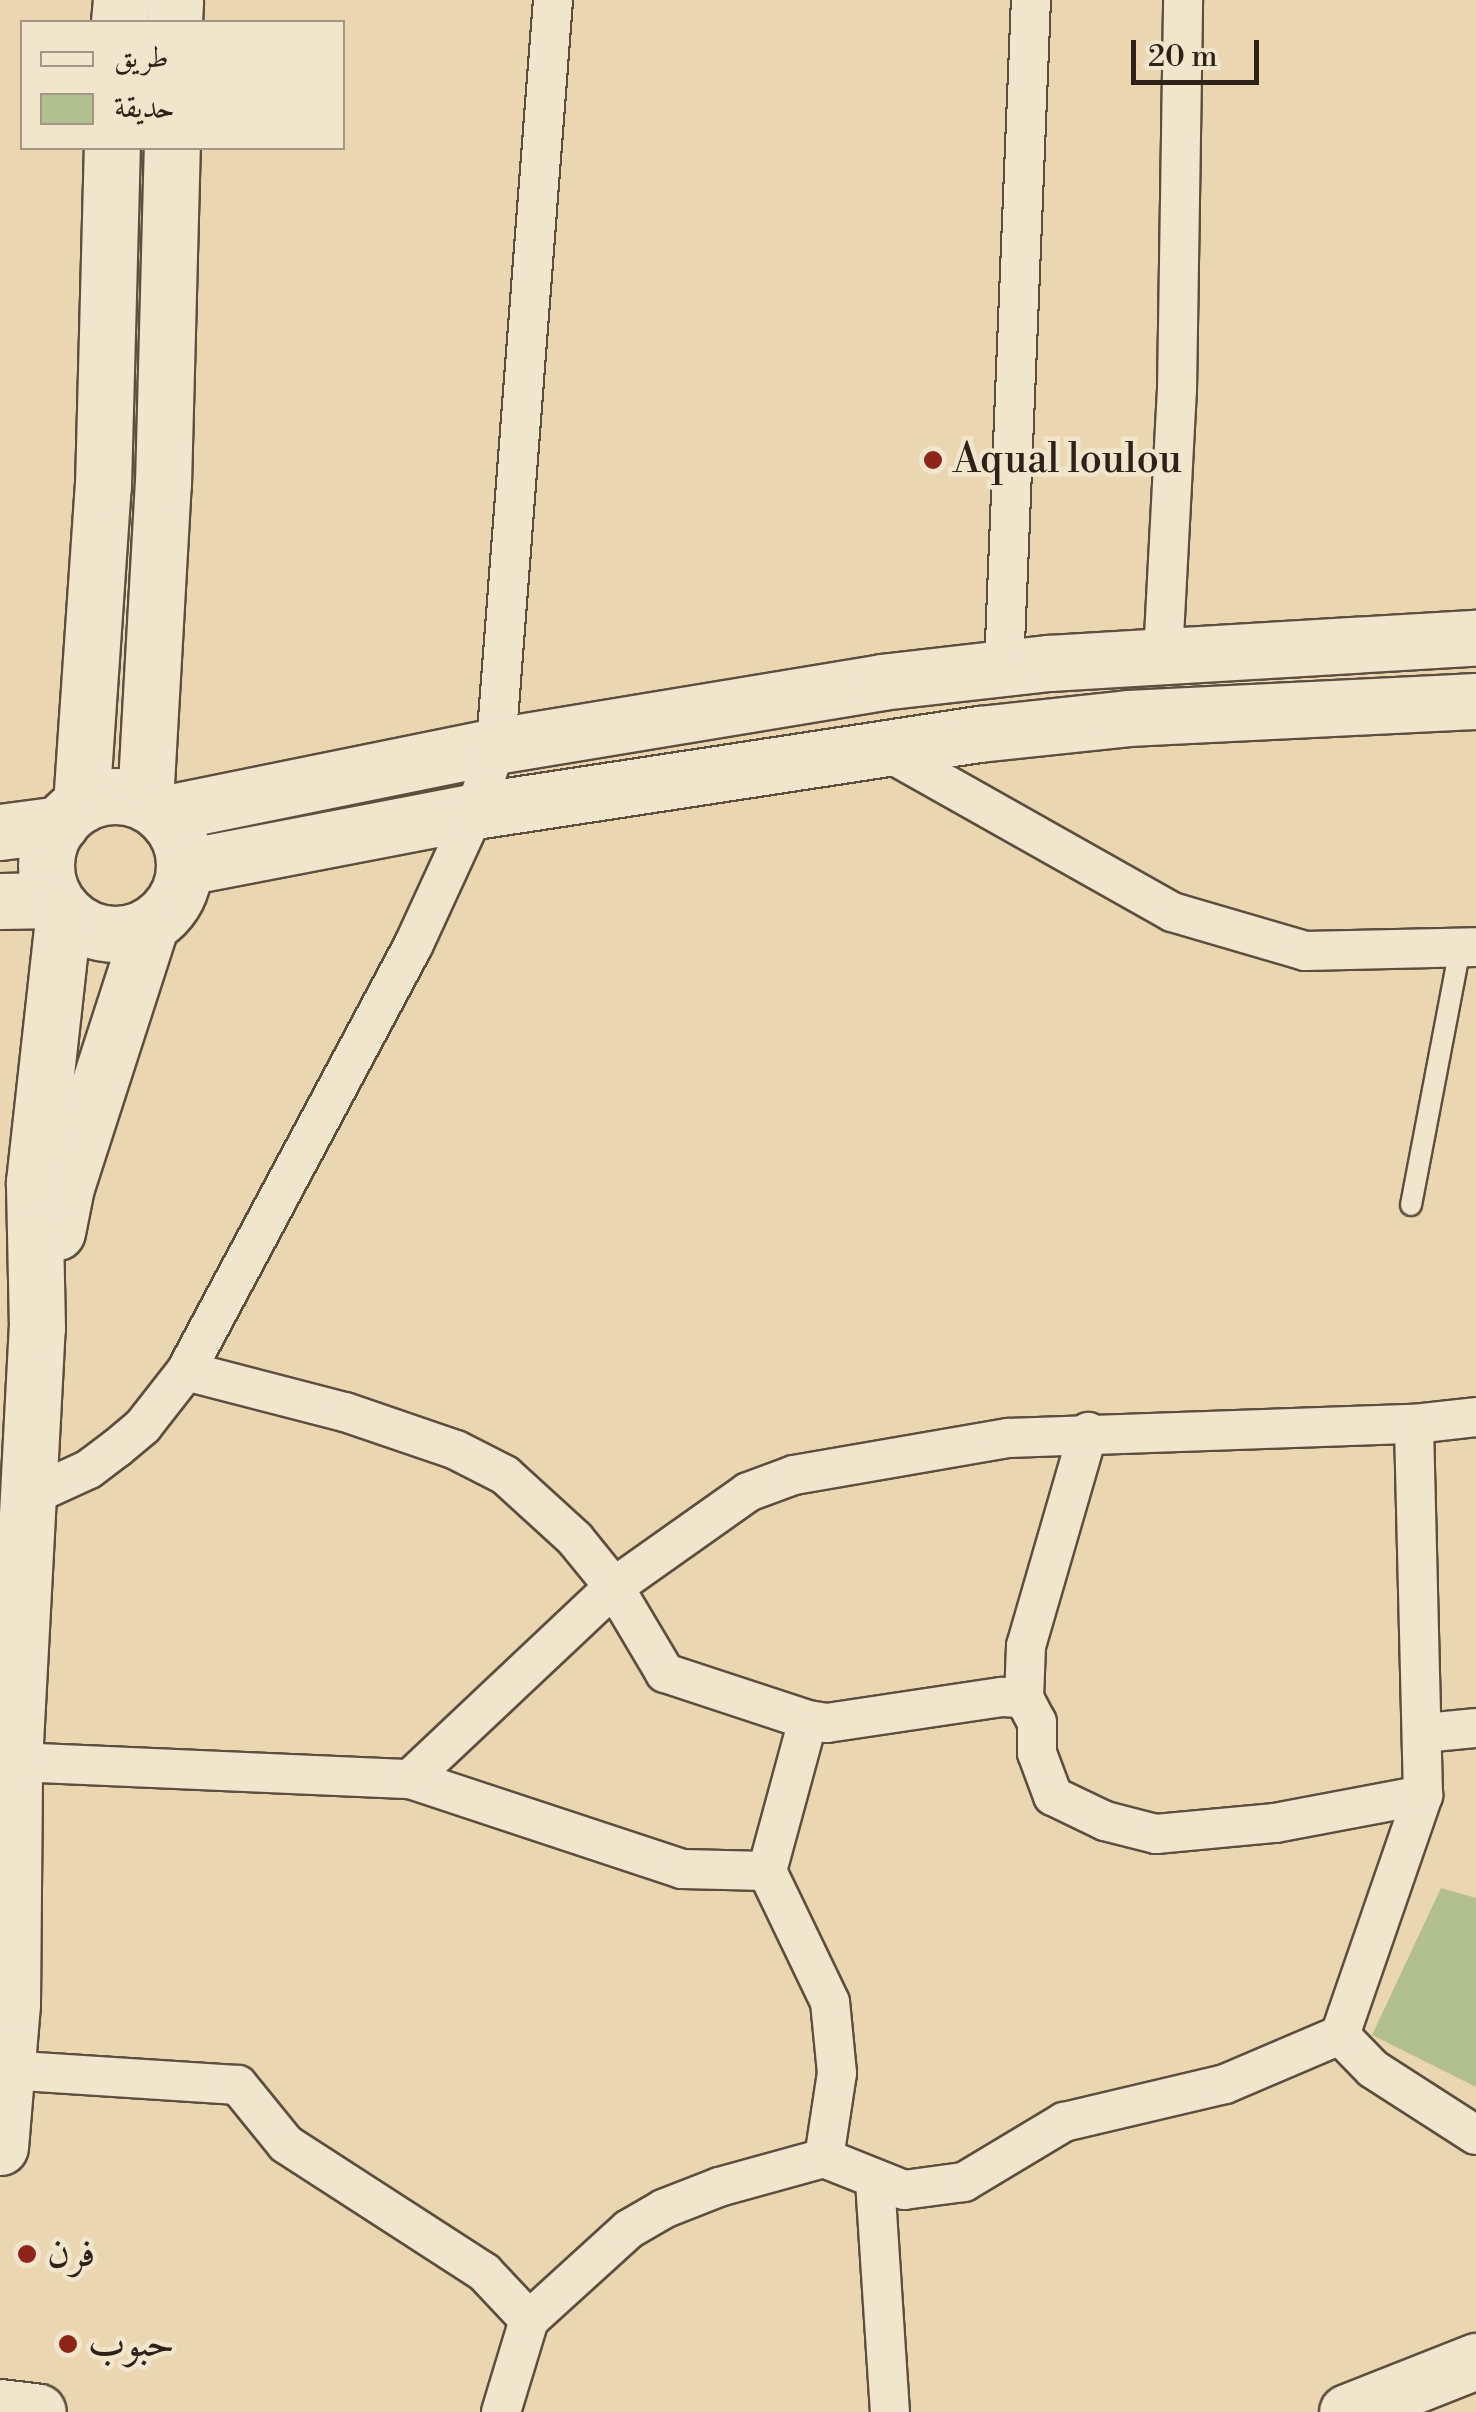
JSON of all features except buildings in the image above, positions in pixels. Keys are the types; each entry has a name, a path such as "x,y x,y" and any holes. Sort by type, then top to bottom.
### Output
{"street":[{"path":"13,1490 89,1469 144,1426 186,1370 406,960 475,811 496,746 553,0"},
{"path":"1004,668 1031,0"},
{"path":"1163,656 1177,390 1182,0"},
{"path":"37,1328 34,1182 60,906 46,861 70,814 103,486 112,150"},
{"path":"153,808 172,150"},
{"path":"153,808 862,686 1004,668 1476,638"},
{"path":"185,867 475,811 881,748 1128,718 1476,702"},
{"path":"881,748 1172,912 1305,951 1468,948"},
{"path":"0,832 123,796 153,808 175,830 185,867 175,900 151,924 66,1188 37,1328 13,1490 20,1680 7,1754 5,2070 0,2147"},
{"path":"0,902 60,906 79,924 115,934 151,924"},
{"path":"186,1370 345,1412 456,1450 505,1474 575,1539 614,1587 664,1673 827,1724 1002,1697 1024,1698"},
{"path":"410,1779 614,1587 748,1492 794,1474 1008,1438 1088,1432 1414,1424 1476,1417"},
{"path":"501,2412 530,2320 629,2229 663,2209 754,2176 824,2158 904,2190 964,2182 1064,2122 1224,2084 1340,2035 1423,1795 1414,1424"},
{"path":"1088,1432 1026,1646 1024,1698 1037,1722 1037,1753 1048,1789 1080,1811 1130,1828 1172,1834 1276,1823 1423,1795"},
{"path":"808,1720 767,1871 830,2002 838,2073 824,2158"},
{"path":"1424,1734 1476,1728"},
{"path":"7,1754 410,1779 682,1869 767,1871"},
{"path":"1340,2035 1373,2068 1476,2135"},
{"path":"5,2070 238,2085 286,2144 484,2272 530,2320"},
{"path":"875,2181 890,2412"},
{"path":"1347,2412 1476,2361"},
{"path":"0,2408 38,2412"}],"lane":[{"path":"1410,1205 1468,948"}],"green space":[{"path":"1441,1888 1476,1898 1476,2087 1372,2035"}],"place":[{"name":"Aqual loulou","path":"933,460"},
{"name":"فرن","path":"27,2254"},
{"name":"حبوب","path":"68,2344"}]}
